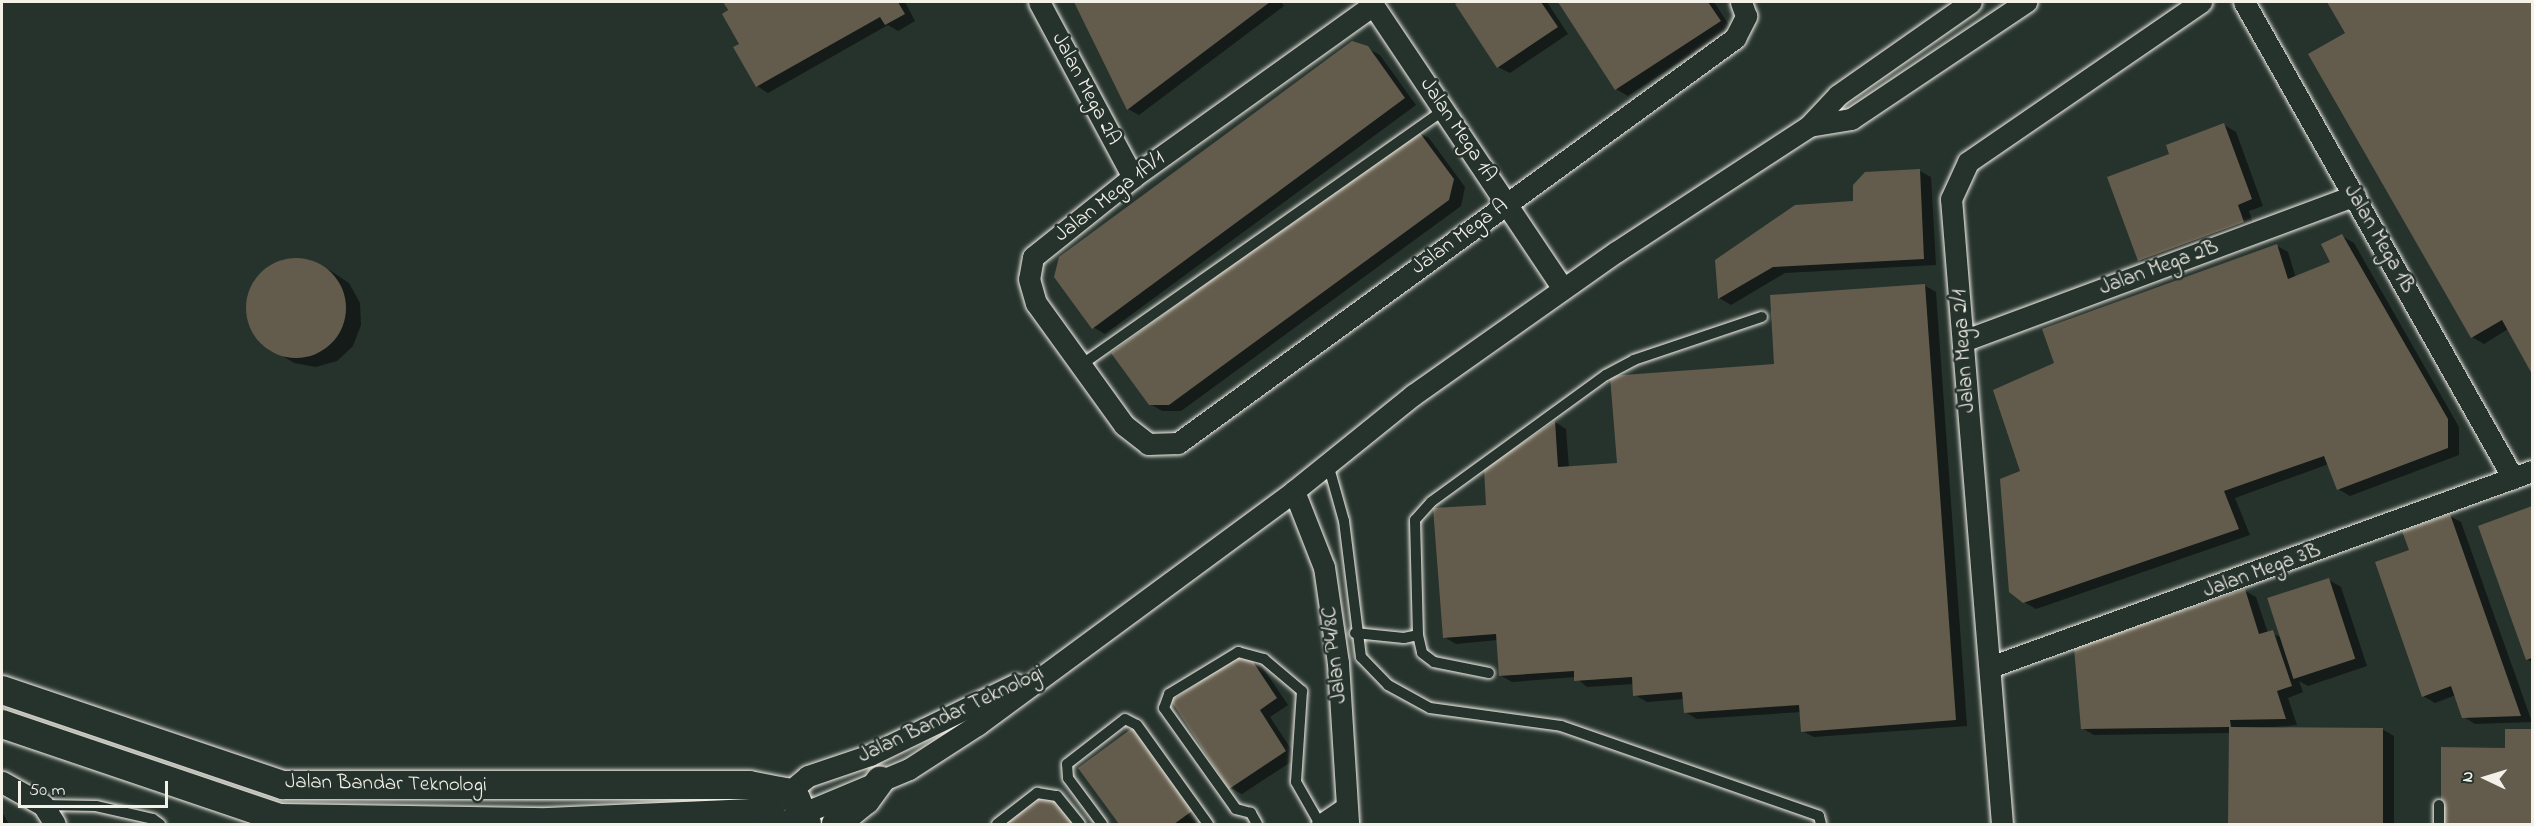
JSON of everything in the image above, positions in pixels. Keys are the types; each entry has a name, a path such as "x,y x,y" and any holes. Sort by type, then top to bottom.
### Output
{"street":[{"name":"Jalan Mega 2A","path":"1039,2 1133,177"},
{"name":"Jalan Mega A","path":"1149,444 1178,443 1735,38 1746,16 1741,2"},
{"path":"1052,668 1294,491 1413,395 1563,289 1809,126 1838,95 1971,2"},
{"path":"1809,126 1851,119 2026,2"},
{"name":"Jalan Mega 2/1","path":"2002,825 1951,199 1968,162 2201,2"},
{"name":"Jalan Mega 1B","path":"2244,2 2355,195 2523,474"},
{"name":"Jalan Mega 1A/1","path":"1149,444 1124,425 1036,303 1029,279 1033,257 1133,177 1372,3"},
{"name":"Jalan Mega 1A","path":"1372,3 1563,289"},
{"name":"Jalan Mega 2B","path":"1963,341 2355,195"},
{"name":"Jalan Mega 3B","path":"1990,667 2289,562 2523,474"},
{"name":"Jalan P4/8C","path":"1294,491 1324,567 1338,663 1347,816"},
{"name":"Jalan Bandar Teknologi","path":"2,724 280,821 548,823 774,821 799,809 909,770 977,725 1052,668"},
{"name":"Jalan Bandar Teknologi","path":"799,809 808,776 870,755 1052,668"},
{"name":"Jalan Bandar Teknologi","path":"2,690 283,785 749,785 799,809"},
{"path":"836,825 866,800 880,780"},
{"path":"2,782 43,805 55,825"},
{"path":"280,821 283,785"},
{"path":"1321,825 1347,816"}],"lane":[{"path":"1081,365 1444,110"},
{"path":"1489,673 1434,662 1422,653 1418,635 1415,520 1419,511 1606,375 1634,360 1762,317"},
{"path":"1328,464 1344,521 1355,633 1361,657 1388,685 1430,708 1561,726 1819,816 1821,825"},
{"path":"1355,633 1404,638 1418,635"},
{"path":"1257,825 1251,813 1236,809 1164,708 1169,694 1238,652 1263,659 1302,691 1296,782 1321,825"},
{"path":"1102,825 1068,778 1067,764 1125,718 1137,725 1208,825"},
{"path":"997,825 1037,793 1057,796 1080,825"},
{"path":"43,805 96,806 153,819 160,825"},
{"path":"2439,805 2439,825"}],"building":[{"path":"723,2 898,2 905,14 885,25 880,17 756,87 733,47 739,44 722,14 728,10"},
{"path":"1074,2 1270,2 1127,110"},
{"path":"1459,2 1541,2 1558,27 1497,68 1455,4"},
{"path":"1558,2 1708,2 1721,21 1615,90"},
{"path":"2327,2 2532,2 2532,374 2502,320 2471,338 2308,54 2345,33"},
{"path":"1352,41 1368,46 1405,98 1092,329 1054,277 1059,257"},
{"path":"2224,123 2252,199 2238,205 2244,222 2138,261 2107,177 2169,154 2166,145"},
{"path":"1417,129 1454,179 1449,200 1169,405 1149,405 1111,353"},
{"path":"1920,169 1924,259 1773,267 1718,299 1715,260 1795,205 1853,201 1853,185 1865,172"},
{"path":"2342,234 2448,419 2448,448 2337,490 2324,456 2224,491 2239,529 2023,603 2009,592 2000,479 2020,471 1993,390 2054,363 2042,329 2277,244 2288,279 2330,262 2321,244"},
{"path":"296,258 315,261 332,272 343,289 346,308 343,327 332,344 315,355 296,358 277,355 260,344 249,327 246,308 249,289 260,272 277,261"},
{"path":"1925,284 1956,720 1801,732 1799,705 1684,713 1682,692 1633,696 1632,677 1574,681 1574,671 1499,676 1496,634 1443,638 1433,508 1486,505 1484,469 1555,421 1558,467 1617,463 1610,376 1774,364 1770,295"},
{"path":"2532,506 2532,658 2526,660 2478,526"},
{"path":"2450,514 2521,716 2462,718 2451,686 2422,697 2375,562 2409,550 2402,531"},
{"path":"2329,578 2355,659 2293,679 2267,598"},
{"path":"2245,589 2259,634 2273,630 2292,686 2277,691 2286,719 2230,720 2231,727 2383,728 2383,824 2228,824 2229,727 2081,729 2074,648"},
{"path":"1246,651 1277,698 1260,710 1286,751 1229,789 1171,701"},
{"path":"1135,726 1195,809 1174,824 1119,824 1078,768"},
{"path":"2505,729 2532,729 2532,824 2441,824 2441,747 2505,748"},
{"path":"1047,788 1073,824 997,824"}]}
